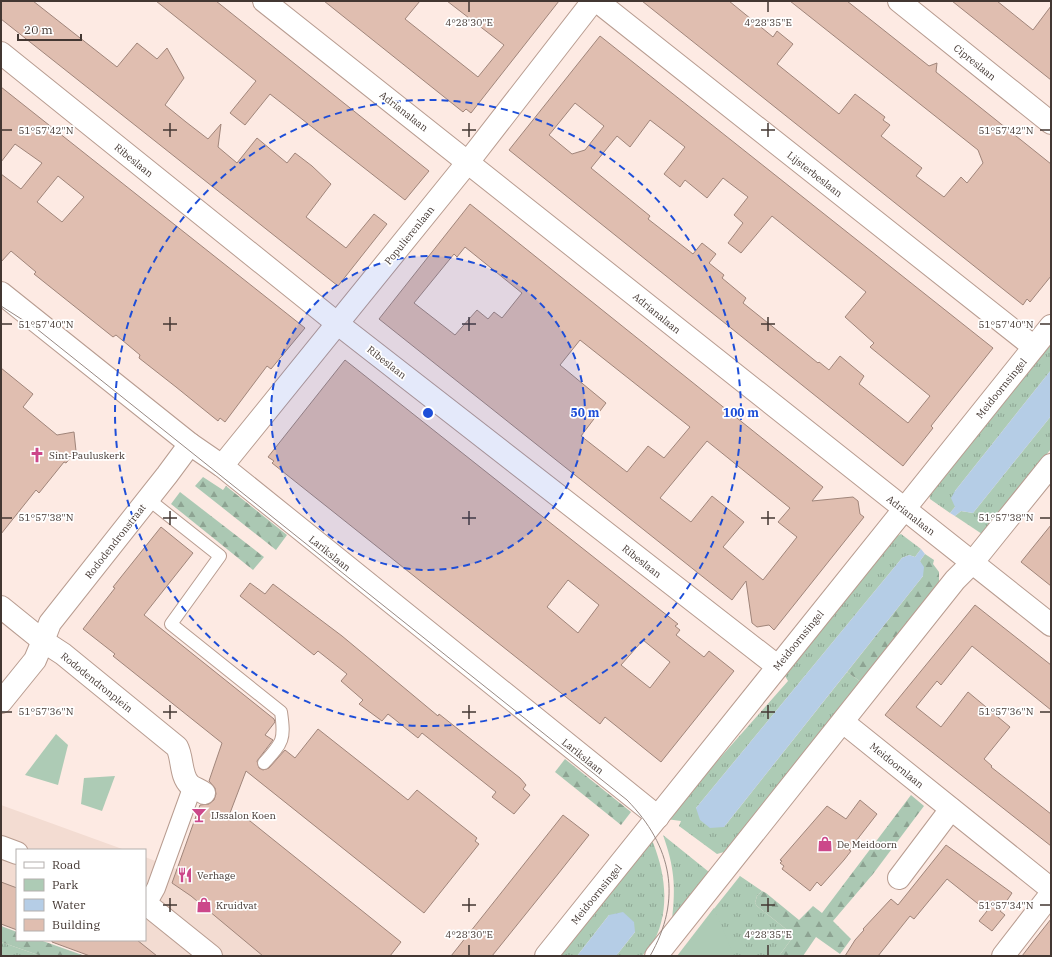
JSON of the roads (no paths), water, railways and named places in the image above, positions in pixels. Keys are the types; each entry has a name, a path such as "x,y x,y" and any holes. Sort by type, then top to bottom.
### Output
{"street":[{"name":"Adrianalaan","path":"264,1 1051,625"},
{"name":"Populierenlaan","path":"222,466 468,162 593,1"},
{"name":"Lijsterbeslaan","path":"597,1 1034,347"},
{"name":"Cipreslaan","path":"899,1 1051,123"},
{"name":"Ribeslaan","path":"1,53 338,324 777,666"},
{"name":"Larikslaan","path":"1,293 190,444 222,466 658,817"},
{"name":"Meidoornsingel","path":"546,956 1051,326"},
{"name":"Rododendronstraat","path":"43,641 50,623 190,444"},
{"path":"656,956 843,722 954,580 972,563 1051,465"},
{"name":"Rododendronplein","path":"1,607 43,641 63,654 176,747 181,754 185,778 197,789 191,791 156,888 146,904"},
{"path":"1,702 35,660 43,641"},
{"name":"Meidoornlaan","path":"843,722 1051,889"},
{"path":"898,878 951,809"},
{"path":"1,847 16,853"},
{"path":"1003,956 1051,894"},
{"path":"146,904 211,956"}],"lane":[{"path":"148,499 220,556 171,624 281,712 284,733 280,745 264,763"}],"water":[{"path":"1051,370 1051,416 973,513 961,511 955,516 950,513 955,507 951,498 955,491"},
{"path":"921,549 925,554 920,561 924,567 923,576 724,827 710,828 700,820 696,808 902,558 909,555 915,557"},
{"path":"623,912 634,922 635,932 616,956 577,956 609,915"}],"tram line":[{"path":"1,306 37,329 627,800 642,818 654,836 663,855 668,874 669,894 667,914 660,935 650,956"}],"place":[{"name":"Sint-Pauluskerk","path":"37,455"},
{"name":"IJssalon Koen","path":"199,815"},
{"name":"De Meidoorn","path":"825,844"},
{"name":"Verhage","path":"185,875"},
{"name":"Kruidvat","path":"204,905"}]}
